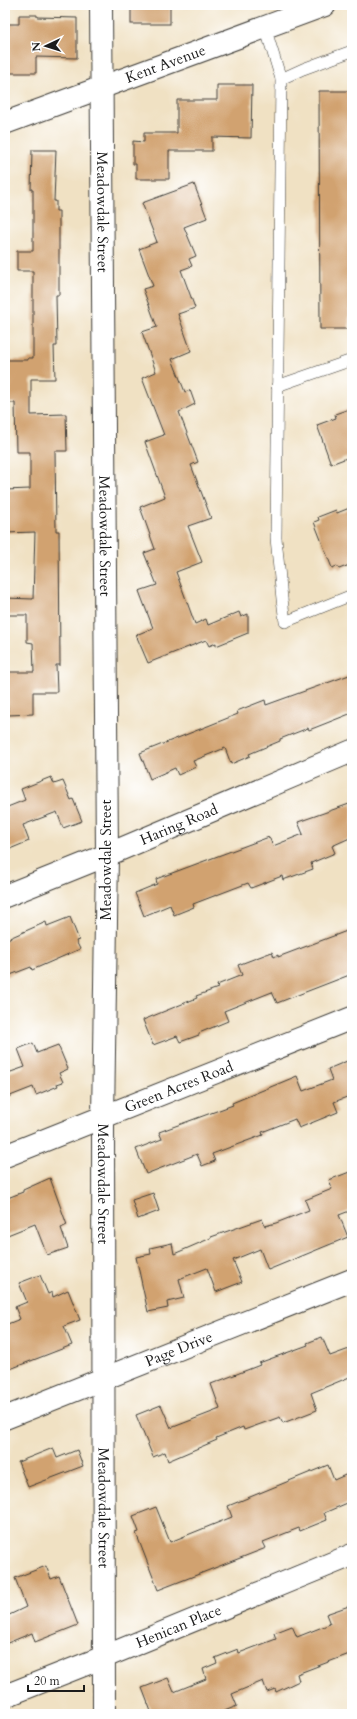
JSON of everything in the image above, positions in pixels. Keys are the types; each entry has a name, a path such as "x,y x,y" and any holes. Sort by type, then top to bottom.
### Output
{"street":[{"name":"Meadowdale Street","path":"101,5 107,855 103,1118 104,1714"},
{"name":"Kent Avenue","path":"5,123 325,5"},
{"name":"Haring Road","path":"5,896 107,855 352,751"},
{"name":"Green Acres Road","path":"5,1156 352,1018"},
{"name":"Page Drive","path":"5,1418 352,1280"},
{"name":"Henican Place","path":"5,1696 352,1555"}],"lane":[{"path":"265,27 280,79 276,538 285,622 352,595"},
{"path":"280,79 352,51"},
{"path":"277,386 352,360"}],"building":[{"path":"131,5 170,5 170,24 131,24"},
{"path":"19,15 77,18 77,58 36,57 36,73 5,73 5,24 19,24"},
{"path":"217,85 252,85 251,138 212,137 212,151 169,151 169,179 136,179 136,164 133,164 133,141 144,142 144,133 177,133 177,100 217,100"},
{"path":"319,91 352,91 352,309 349,309 349,329 320,329"},
{"path":"32,150 56,150 54,201 56,201 56,211 59,211 59,295 56,295 57,346 54,346 55,379 31,379 31,415 66,414 67,451 55,451 56,531 59,531 60,665 56,665 57,692 33,692 33,714 8,715 7,694 5,694 5,672 34,672 33,643 27,642 27,615 5,615 5,598 33,599 35,532 5,533 5,490 30,489 30,452 16,452 15,403 6,403 6,360 28,360 28,358 33,358 33,271 17,271 17,251 33,251 33,190 31,190"},
{"path":"194,184 207,218 184,227 196,256 189,259 192,266 181,270 195,308 178,314 191,351 172,359 185,392 190,390 195,404 179,412 198,462 191,465 211,518 188,526 202,562 176,572 195,624 206,619 208,625 239,612 241,617 248,614 248,633 216,646 216,643 209,646 206,640 148,663 136,635 153,628 139,591 157,585 144,553 155,549 140,507 165,497 145,442 164,435 142,378 156,372 142,332 157,327 143,289 153,286 139,249 157,242 142,203"},
{"path":"352,408 352,456 331,464 317,425 336,418 335,414"},
{"path":"352,507 352,564 339,569 337,566 332,568 314,522 319,520 318,517 336,510 337,513"},
{"path":"352,674 352,713 309,730 308,728 280,739 280,741 249,754 250,756 231,764 225,748 193,761 196,767 178,775 175,768 150,779 140,753 238,714 237,711 265,700 266,705"},
{"path":"51,777 54,784 63,781 71,800 73,799 82,821 63,828 57,812 23,825 29,841 5,851 5,808 25,800 21,789"},
{"path":"352,803 352,837 332,846 335,853 311,863 313,869 283,880 282,876 251,888 248,883 193,904 194,907 174,915 170,905 144,916 135,893 157,884 156,879 269,837 273,846 303,834 298,822"},
{"path":"70,917 79,940 76,941 80,949 32,970 31,967 5,977 5,940 46,922 47,926"},
{"path":"352,929 352,974 277,1003 272,992 224,1011 228,1021 199,1033 199,1035 180,1042 177,1036 153,1045 143,1020 197,998 196,996 218,988 217,985 242,975 238,965 272,952 274,957 278,955 278,957"},
{"path":"33,1043 37,1053 58,1045 68,1069 59,1073 63,1082 57,1084 58,1086 36,1095 33,1087 5,1098 5,1074 25,1067 18,1049"},
{"path":"352,1059 352,1095 334,1102 338,1112 299,1128 295,1119 262,1132 263,1135 212,1154 215,1161 202,1166 197,1154 146,1174 136,1149 162,1139 159,1132 233,1105 232,1103 297,1076 303,1091 332,1080 328,1069"},
{"path":"352,1171 352,1210 339,1215 348,1237 268,1270 260,1249 233,1260 242,1282 216,1292 207,1268 179,1279 184,1298 167,1302 168,1308 148,1312 136,1257 151,1254 150,1248 172,1243 174,1254 211,1237 262,1219 265,1226 309,1210 305,1200 332,1189 329,1180"},
{"path":"50,1178 67,1225 61,1228 68,1248 47,1255 35,1224 5,1236 5,1199 23,1192 23,1190"},
{"path":"153,1193 159,1211 138,1219 132,1200"},
{"path":"40,1275 48,1294 52,1292 53,1297 68,1290 80,1320 64,1326 72,1345 5,1371 5,1325 20,1319 15,1307 27,1302 19,1283"},
{"path":"322,1337 330,1356 352,1348 352,1376 311,1393 317,1410 283,1423 280,1417 244,1430 243,1427 168,1461 165,1452 153,1457 136,1415 161,1405 171,1428 220,1409 211,1384 260,1365 259,1363 308,1345 307,1343"},
{"path":"53,1448 57,1458 77,1450 83,1466 28,1487 18,1462"},
{"path":"328,1465 334,1480 352,1472 352,1501 324,1513 327,1520 300,1531 299,1528 263,1542 266,1548 158,1590 136,1533 139,1532 133,1516 156,1507 170,1542 232,1517 228,1506"},
{"path":"46,1566 51,1579 59,1576 78,1625 35,1642 32,1633 5,1644 5,1617 26,1607 15,1578"},
{"path":"349,1606 352,1615 352,1653 297,1674 299,1681 276,1692 275,1689 267,1692 263,1681 232,1694 237,1706 217,1714 152,1714 142,1688 168,1678 174,1692 206,1679 203,1669 217,1663 215,1658 238,1649 239,1653 276,1639 274,1633 292,1626 297,1637 330,1624 326,1614"}]}
